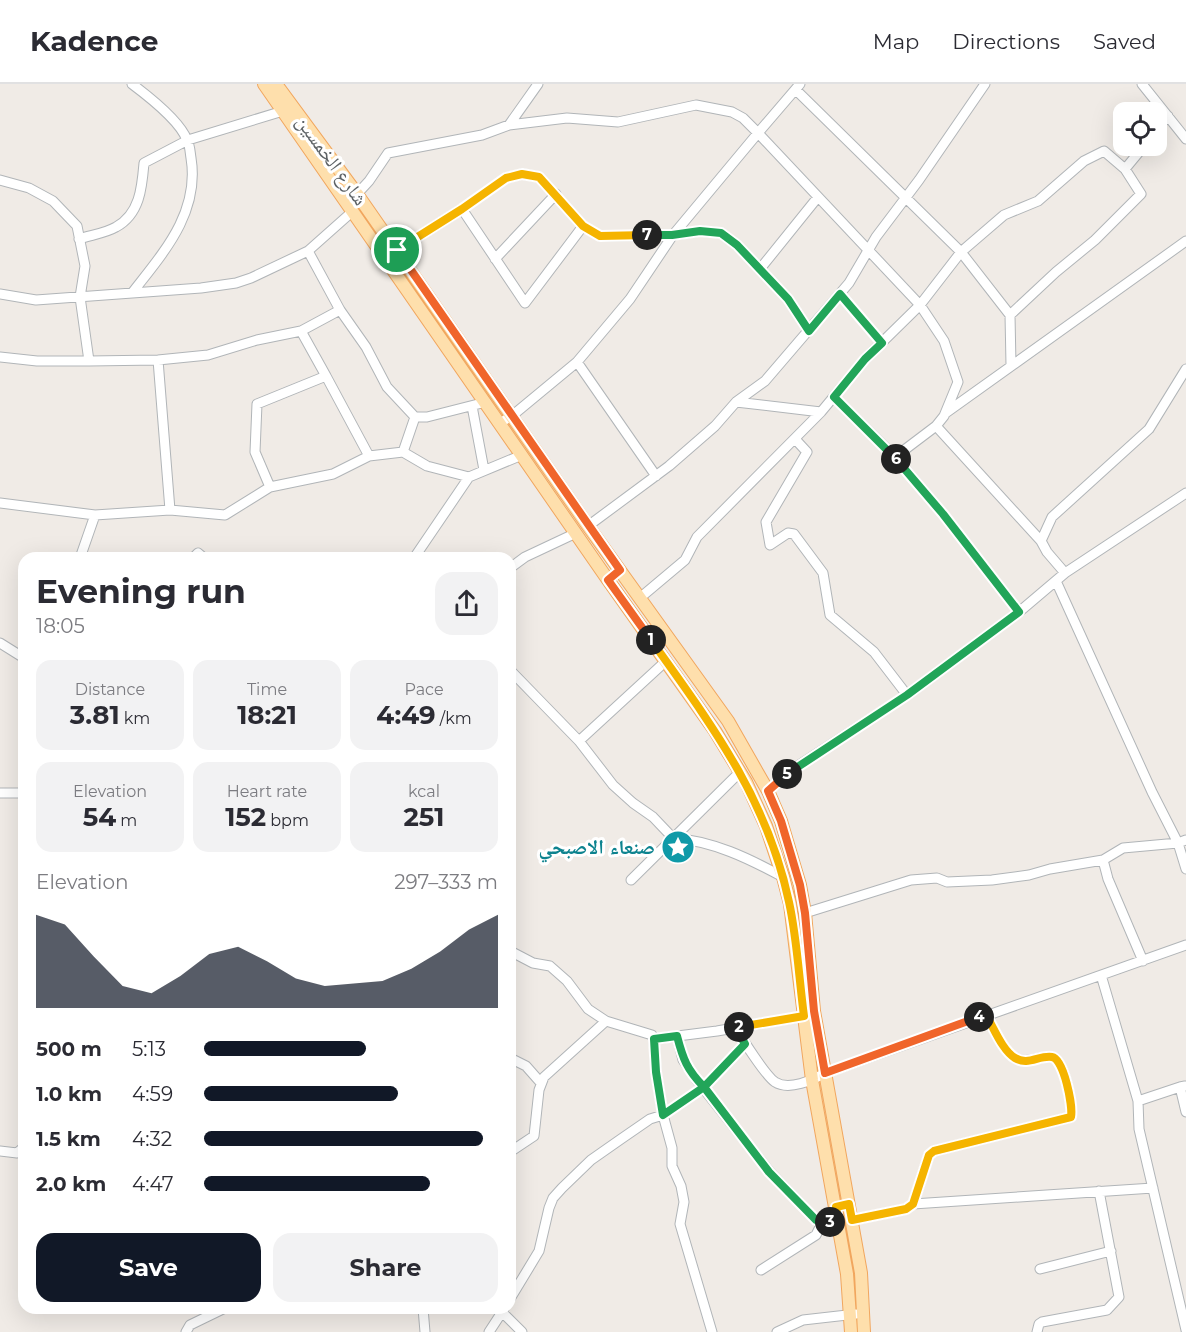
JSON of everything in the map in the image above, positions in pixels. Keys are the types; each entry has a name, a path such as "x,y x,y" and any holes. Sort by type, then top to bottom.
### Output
{"main road":[{"name":"شارع الخمسين","path":"264,84 715,731 740,772 766,826 790,904 812,1080 847,1274 856,1314 864,1332"},
{"name":"شارع الخمسين","path":"276,84 397,250 588,526 728,721 768,791 781,821 800,885 805,913 814,1011 861,1274 856,1314 851,1332"},
{"path":"608,580 620,570"},
{"path":"766,826 781,821"},
{"path":"836,1207 849,1204"}],"street":[{"path":"132,84 175,122 188,140 194,178 179,228 132,293"},
{"path":"509,125 538,84"},
{"path":"588,526 656,476 715,426 736,402 765,381 849,283 868,250 985,84"},
{"path":"1142,84 1186,139"},
{"path":"500,423 513,415 577,362 630,299 672,235 798,87 961,252 1010,315 1011,365"},
{"path":"357,194 388,153 482,135 509,125 567,118 618,122 696,105 732,112 743,118 758,133 920,305 944,341 958,382 945,414 936,426 895,457"},
{"path":"79,239 117,227 135,211 142,185 144,163 188,140 283,111"},
{"path":"641,597 685,560 697,537 822,412 865,359 920,305 961,252 1004,215 1038,201 1084,161 1104,151 1125,169 1141,194 1095,240 1056,272 1010,315"},
{"path":"1125,169 1136,156"},
{"path":"397,250 506,178 522,174 539,177 583,226 600,236 672,235 700,231 721,233 737,245 788,299 809,331"},
{"path":"0,180 28,188 53,201 76,226 85,266 81,297 89,361"},
{"path":"495,259 556,194"},
{"path":"760,269 818,197"},
{"path":"462,209 525,303 583,226"},
{"path":"0,294 36,300 236,283 251,279 308,251 353,211"},
{"path":"945,414 1186,241"},
{"path":"308,251 340,309 366,347 387,387 415,417 427,417 486,402"},
{"path":"840,294 882,343"},
{"path":"0,357 37,361 89,361 158,360 208,355 257,340 301,331 340,309"},
{"path":"301,331 369,456"},
{"path":"158,360 170,510"},
{"path":"577,362 656,476"},
{"path":"1041,541 1052,517 1149,429 1186,369"},
{"path":"270,487 255,452 257,404 326,376"},
{"path":"834,397 895,457 943,514 1019,612"},
{"path":"736,402 822,412"},
{"path":"472,406 484,470"},
{"path":"403,452 415,417"},
{"path":"936,426 1041,541 1065,573"},
{"path":"795,439 807,452 766,522 770,545 788,533 794,534 823,573 830,615 874,652 907,695"},
{"path":"0,503 95,515 170,510 225,515 270,487 333,474 369,456 403,452 427,466 469,477"},
{"path":"418,552 469,477 522,455"},
{"path":"768,791 796,767 907,695 1019,612 1065,573 1186,493"},
{"path":"82,552 95,515"},
{"path":"516,564 576,533"},
{"path":"1056,581 1152,792 1182,842 1186,869"},
{"path":"0,643 18,653"},
{"path":"579,741 666,662"},
{"path":"516,676 579,741 613,784 633,803 653,817 673,838 692,840 721,848 783,877"},
{"path":"631,880 740,772"},
{"path":"0,793 18,793"},
{"path":"805,913 911,880 937,878 947,882 992,880 1029,875 1103,860 1124,848 1182,842"},
{"path":"1103,860 1108,879 1143,961"},
{"path":"736,1028 745,1044 775,1082 787,1085 812,1080 825,1073 1186,945"},
{"path":"516,954 532,963 550,966 567,981 588,1009 606,1021 652,1035 663,1115 672,1148 672,1166 681,1186 684,1202 680,1224 712,1332"},
{"path":"1101,975 1137,1101 1139,1129 1186,1330"},
{"path":"913,1204 929,1155 934,1151 1071,1117 1072,1109 1062,1067 1058,1060 1053,1057 1027,1062 1018,1059 1009,1053 986,1015"},
{"path":"654,1039 804,1016"},
{"path":"516,1148 534,1136 539,1089 544,1077 606,1021"},
{"path":"677,1036 683,1060 769,1172 816,1220 822,1223 838,1221"},
{"path":"516,1289 539,1251 553,1198 591,1160 650,1119 663,1115 704,1087 745,1044"},
{"path":"516,1061 526,1066 542,1083"},
{"path":"1137,1101 1183,1086 1186,1112"},
{"path":"0,1151 18,1152"},
{"path":"852,1220 906,1209 913,1204 1152,1188"},
{"path":"1037,1332 1042,1322 1107,1310 1119,1297 1099,1191"},
{"path":"761,1270 816,1235 822,1223"},
{"path":"1040,1269 1111,1251"},
{"path":"186,1332 190,1325 213,1314"},
{"path":"423,1314 424,1332"},
{"path":"489,1332 500,1314"},
{"path":"506,1314 522,1332"},
{"path":"777,1332 803,1320 856,1314"}],"place":[{"name":"صنعاء الاصبحي","path":"678,847"}],"route":[{"path":"397,250 506,178 522,174 539,177 583,226 600,236 672,235 700,231 721,233 737,245 788,299 809,331 840,294 882,343 865,359 834,397 895,457 943,514 1019,612 907,695 796,767 768,791 781,821 800,885 805,913 814,1011 825,1073 986,1015 1009,1053 1018,1059 1027,1062 1053,1057 1058,1060 1062,1067 1072,1109 1071,1117 934,1151 929,1155 913,1204 906,1209 852,1220 849,1204 836,1207 838,1221 822,1223 816,1220 769,1172 704,1087 696,1079 683,1060 677,1036 654,1039 656,1072 663,1115 704,1087 745,1044 736,1028 804,1016 790,904 783,877 766,826 746,782 715,731 608,580 620,570 397,250"}]}
